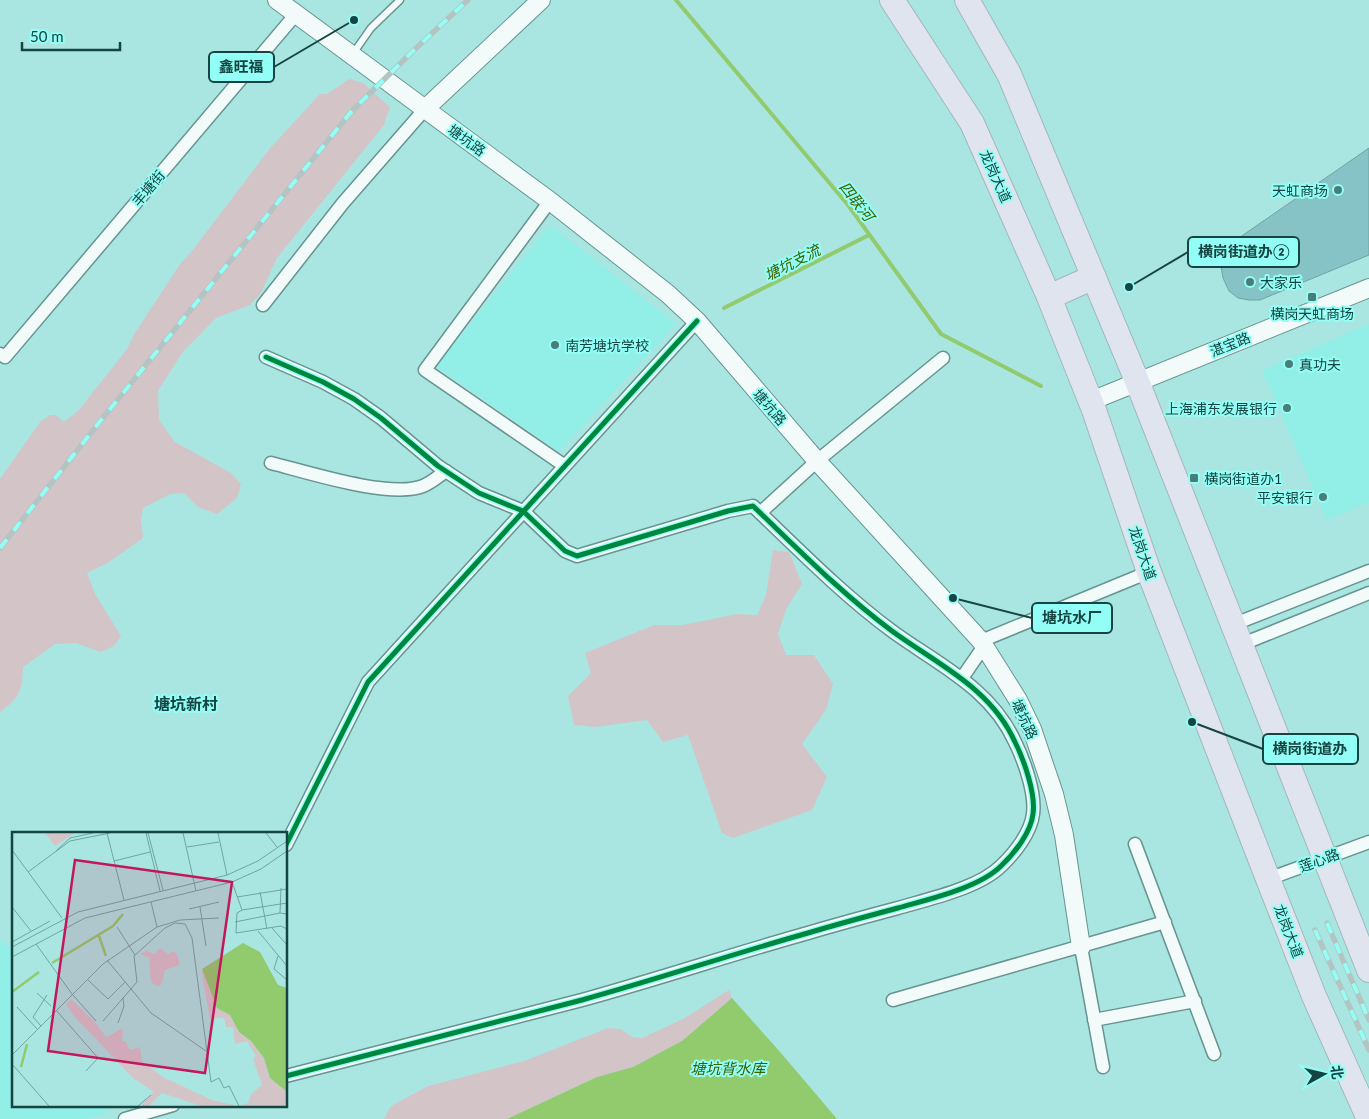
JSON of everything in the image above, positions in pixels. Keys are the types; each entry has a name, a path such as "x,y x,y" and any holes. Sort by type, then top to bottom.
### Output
{"highway":[{"name":"龙岗大道","path":"892,0 972,123 1049,297 1090,401 1149,572 1268,879 1314,996 1369,1119"},
{"path":"967,0 1009,74 1094,277 1369,970"},
{"path":"1049,297 1094,277"}],"street":[{"name":"塘坑路","path":"278,0 550,201 668,294 696,321 817,461 983,644 1018,700 1032,729 1054,794 1064,835 1081,947"},
{"path":"263,305 343,203 425,109 541,0"},
{"name":"丰塘街","path":"0,354 5,357 296,14"},
{"path":"550,201 425,370 565,466"},
{"name":"湛宝路","path":"1090,401 1369,288"},
{"path":"288,841 368,682 696,321"},
{"path":"266,357 323,382 354,399 381,418 446,471 480,493 523,511 565,551 577,556 754,506 825,574 892,631 962,678 982,695 1002,719 1015,740 1033,799 1033,815 1027,832 1001,867 983,879 938,896 725,956 584,999 288,1075"},
{"path":"760,513 817,461 943,358"},
{"path":"270,463 368,487 392,489 413,489 425,486 446,471"},
{"path":"1236,635 1369,571"},
{"path":"962,678 983,644 1149,572"},
{"path":"1236,635 1369,593"},
{"name":"莲心路","path":"1268,879 1369,842"},
{"path":"1135,844 1214,1054"},
{"path":"893,1000 1165,922"},
{"path":"1081,947 1102,1067"},
{"path":"1094,1020 1195,1001"},
{"path":"125,1119 154,1108 167,1106"}],"lane":[{"path":"352,56 372,28 400,0"}],"shaded area":[{"path":"349,79 363,83 390,107 384,125 277,258 261,293 250,305 216,318 182,353 158,391 159,420 175,442 231,473 241,484 237,498 217,514 198,507 184,493 170,494 143,508 141,520 143,538 109,562 87,573 95,594 121,636 114,646 101,652 76,643 55,644 23,667 19,693 0,712 0,479 40,422 50,415 56,415 64,422 79,410 127,349 135,333 180,264 271,147 320,94 327,94"},
{"name":"南芳塘坑学校","path":"550,225 676,324 559,451 436,366"},
{"path":"1369,324 1369,502 1327,520 1262,370"},
{"path":"773,550 789,552 802,584 786,609 778,634 786,655 814,655 833,684 826,710 802,744 827,777 812,810 733,838 722,833 688,735 663,742 647,720 595,727 574,725 568,696 591,673 585,653 654,625 683,625 737,614 757,615 766,595"},
{"path":"0,939 12,948 12,1106 112,1106 106,1113 86,1119 0,1119"},
{"path":"729,990 732,998 682,1041 633,1067 597,1077 507,1119 384,1119 391,1106 428,1086 524,1061 608,1028 621,1029 632,1037 642,1038 683,1019"}],"water":[{"name":"塘坑背水库","path":"732,998 837,1119 507,1119 597,1077 633,1067 682,1041"}],"building":[{"name":"天虹商场","path":"1369,148 1369,255 1260,300 1238,298 1229,291 1223,278 1221,266 1224,254 1233,242"}],"waterway":[{"name":"四联河","path":"676,0 848,205 941,334 1041,386"},
{"name":"塘坑支流","path":"724,308 869,235"}],"railway":[{"path":"0,548 351,112 468,0"},
{"path":"1327,923 1369,1020"},
{"path":"1315,930 1369,1050"}],"cycle path":[{"path":"288,841 368,682 697,321"},
{"path":"266,357 323,382 354,399 381,418 438,466 479,493 523,511 565,551 577,556 728,511 753,506 856,602 892,631 961,679 992,707 1005,723 1018,749 1033,797 1032,821 1017,849 992,874 967,887 582,1000 288,1075"}],"place":[{"name":"鑫旺福","path":"354,20"},
{"name":"天虹商场","path":"1338,190"},
{"name":"大家乐","path":"1250,282"},
{"name":"横岗街道办②","path":"1129,287"},
{"name":"横岗天虹商场","path":"1312,297"},
{"name":"南芳塘坑学校","path":"555,345"},
{"name":"真功夫","path":"1289,364"},
{"name":"上海浦东发展银行","path":"1287,408"},
{"name":"横岗街道办1","path":"1194,478"},
{"name":"平安银行","path":"1323,497"},
{"name":"塘坑水厂","path":"953,598"},
{"name":"横岗街道办","path":"1192,722"}],"district":[{"name":"塘坑新村","path":"186,703"}]}
